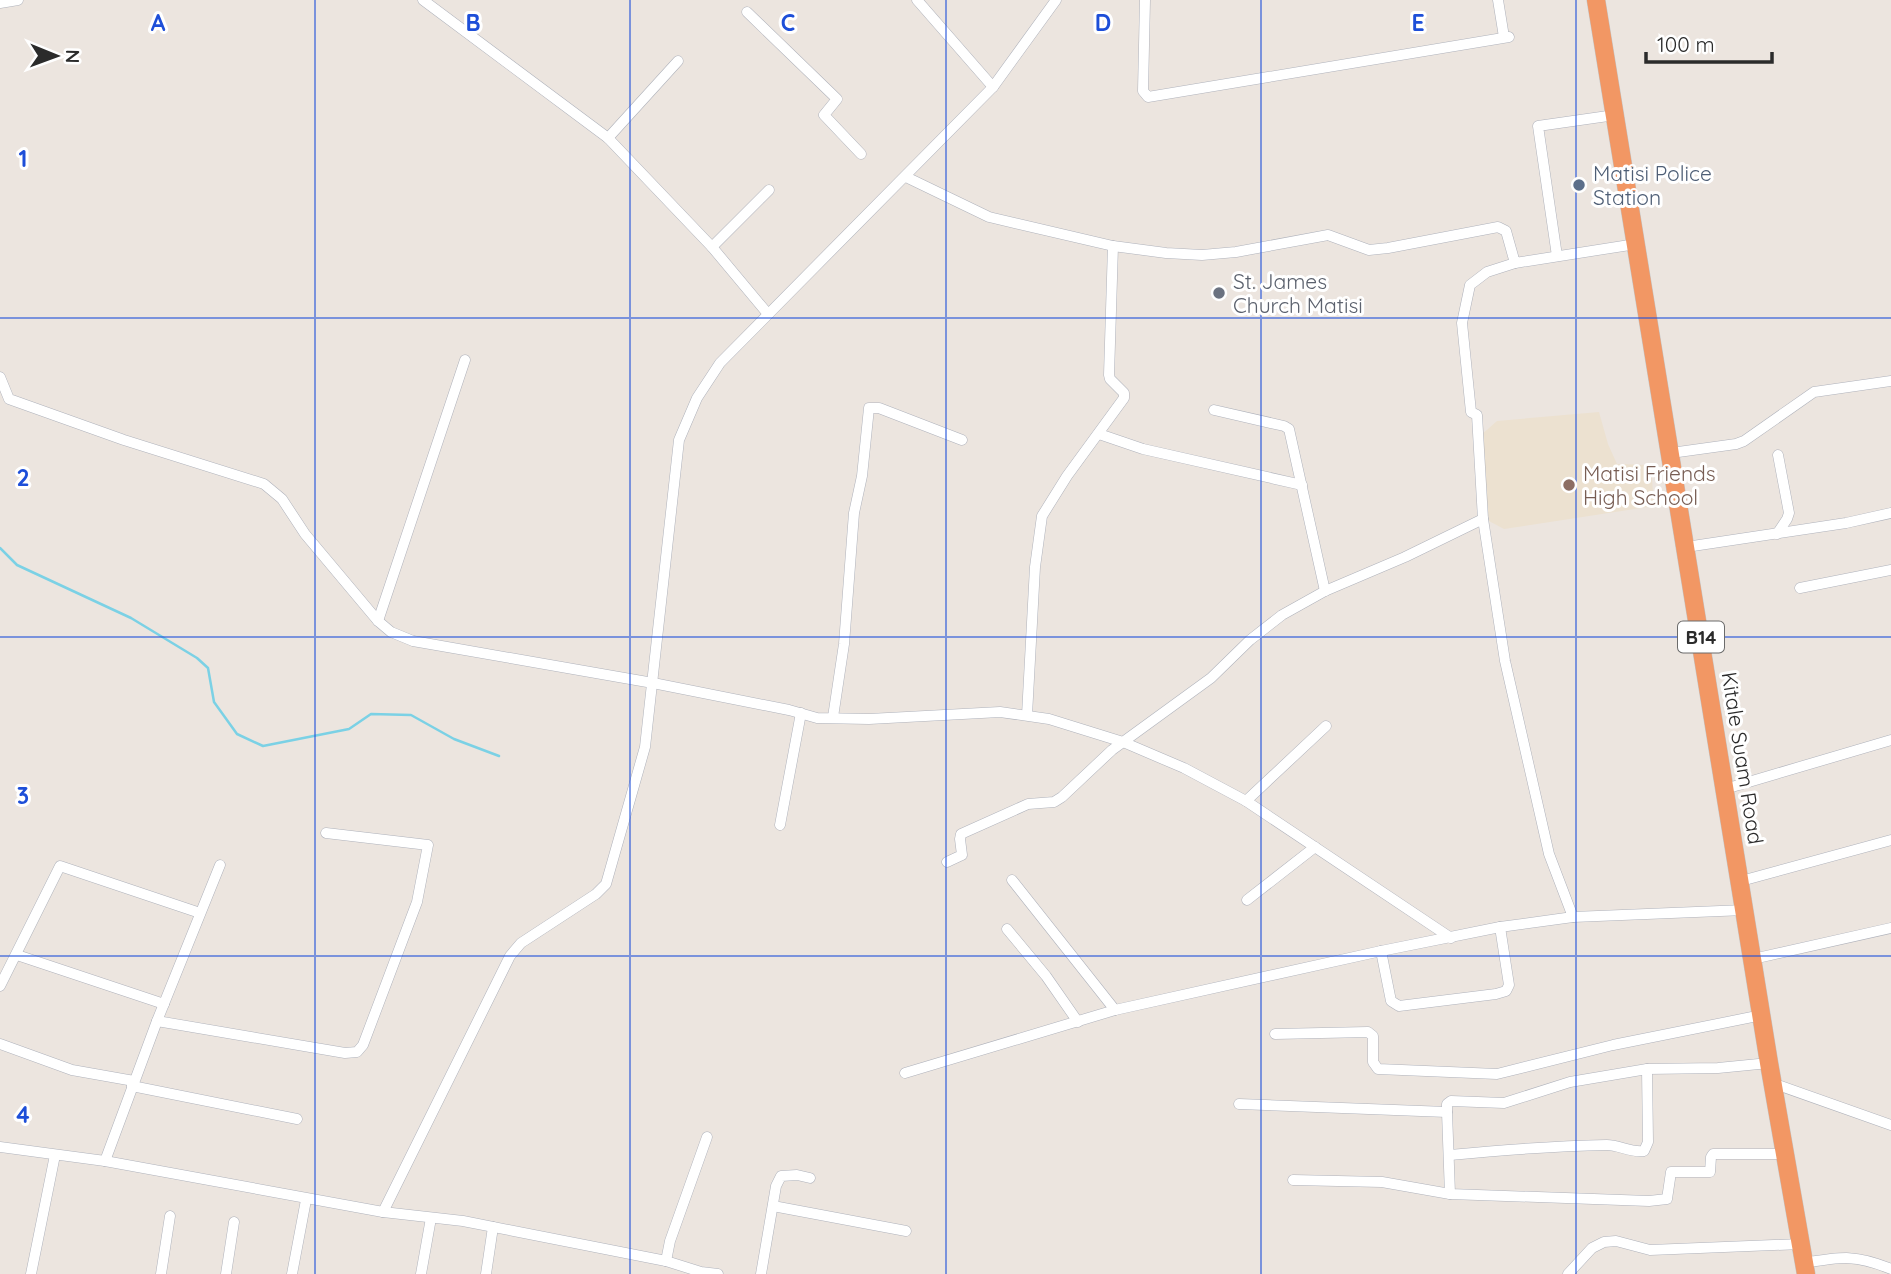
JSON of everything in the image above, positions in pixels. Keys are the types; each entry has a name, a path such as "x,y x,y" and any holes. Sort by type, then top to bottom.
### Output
{"highway":[{"name":"Kitale Suam Road","path":"1596,0 1805,1269"}],"street":[{"path":"0,3 18,0"},
{"path":"423,0 608,138 712,247 768,314"},
{"path":"917,0 993,88"},
{"path":"383,1212 510,956 521,943 596,894 606,884 645,747 679,440 697,398 720,363 993,88 1056,0"},
{"path":"1145,0 1143,91 1145,96 1152,98 1507,37 1498,0"},
{"path":"747,12 837,99 824,115 861,154"},
{"path":"608,138 678,61"},
{"path":"1557,256 1538,127 1615,115"},
{"path":"906,177 989,217 1113,246 1202,255 1328,235 1369,250 1498,227 1506,231 1515,263"},
{"path":"712,247 769,190"},
{"path":"1573,916 1549,854 1505,661 1483,519 1479,430 1477,415 1471,412 1462,323 1470,285 1487,272 1515,263 1636,244"},
{"path":"1027,715 1035,567 1042,516 1060,486 1125,396 1109,375 1113,246"},
{"path":"378,621 465,360"},
{"path":"0,377 9,399 124,440 264,484 282,499 305,534 378,621 391,632 413,641 653,683 817,718 869,719 1000,712 1027,715 1123,742 1184,768 1246,801 1451,937"},
{"path":"1671,453 1744,441 1814,392 1891,381"},
{"path":"833,717 844,644 853,513 862,476 869,408 879,408 962,440"},
{"path":"1214,410 1289,429 1325,591"},
{"path":"1099,434 1143,449 1302,485"},
{"path":"1777,534 1789,513 1778,455"},
{"path":"1686,547 1846,523 1891,513"},
{"path":"947,862 962,855 961,834 1028,804 1054,802 1123,742 1210,678 1274,621 1325,591 1405,557 1483,519"},
{"path":"1800,588 1891,570"},
{"path":"779,825 801,713"},
{"path":"1246,801 1326,726"},
{"path":"1724,789 1891,740"},
{"path":"157,1021 345,1053 357,1052 363,1045 417,902 428,845 326,833"},
{"path":"1741,881 1891,840"},
{"path":"1247,900 1315,847"},
{"path":"105,1161 220,864"},
{"path":"0,986 58,867 200,913"},
{"path":"1012,880 1115,1010"},
{"path":"905,1073 1115,1010 1500,927 1573,916 1745,910"},
{"path":"1381,951 1391,1001 1399,1006 1496,994 1506,991 1509,985 1500,927"},
{"path":"1753,960 1891,928"},
{"path":"1007,929 1046,976 1078,1022"},
{"path":"17,955 164,1004"},
{"path":"1275,1034 1368,1032 1373,1036 1373,1062 1378,1069 1493,1074 1613,1045 1762,1015"},
{"path":"0,1044 72,1070 297,1119"},
{"path":"1450,1194 1447,1104 1451,1101 1504,1103 1570,1082 1647,1069 1718,1068 1769,1063"},
{"path":"1450,1155 1612,1145 1644,1151 1648,1142 1647,1069"},
{"path":"1774,1084 1891,1125"},
{"path":"1239,1104 1447,1112"},
{"path":"666,1261 670,1241 706,1137"},
{"path":"0,1147 105,1161 306,1200 493,1227 718,1274"},
{"path":"1293,1180 1382,1182 1450,1194 1561,1200 1665,1200 1668,1196 1670,1174 1710,1172 1713,1154 1786,1154"},
{"path":"31,1274 55,1155"},
{"path":"761,1274 776,1186 781,1176 810,1178"},
{"path":"292,1274 306,1200"},
{"path":"773,1206 906,1231"},
{"path":"161,1274 170,1216"},
{"path":"421,1274 431,1218"},
{"path":"226,1274 234,1222"},
{"path":"486,1274 493,1227"},
{"path":"1567,1274 1592,1248 1604,1242 1616,1241 1650,1250 1801,1244"},
{"path":"1805,1269 1840,1257 1859,1258 1891,1269"}],"shaded area":[{"name":"Matisi Friends High School","path":"1599,412 1617,464 1651,465 1654,506 1504,529 1489,521 1480,436 1497,421"}],"waterway":[{"path":"0,548 17,565 131,618 197,658 208,668 214,702 237,734 263,746 349,729 371,714 411,715 454,739 499,756"}],"place":[{"name":"Matisi Police Station","path":"1579,185"},
{"name":"St. James Church Matisi","path":"1219,293"},
{"name":"Matisi Friends High School","path":"1569,485"}]}
